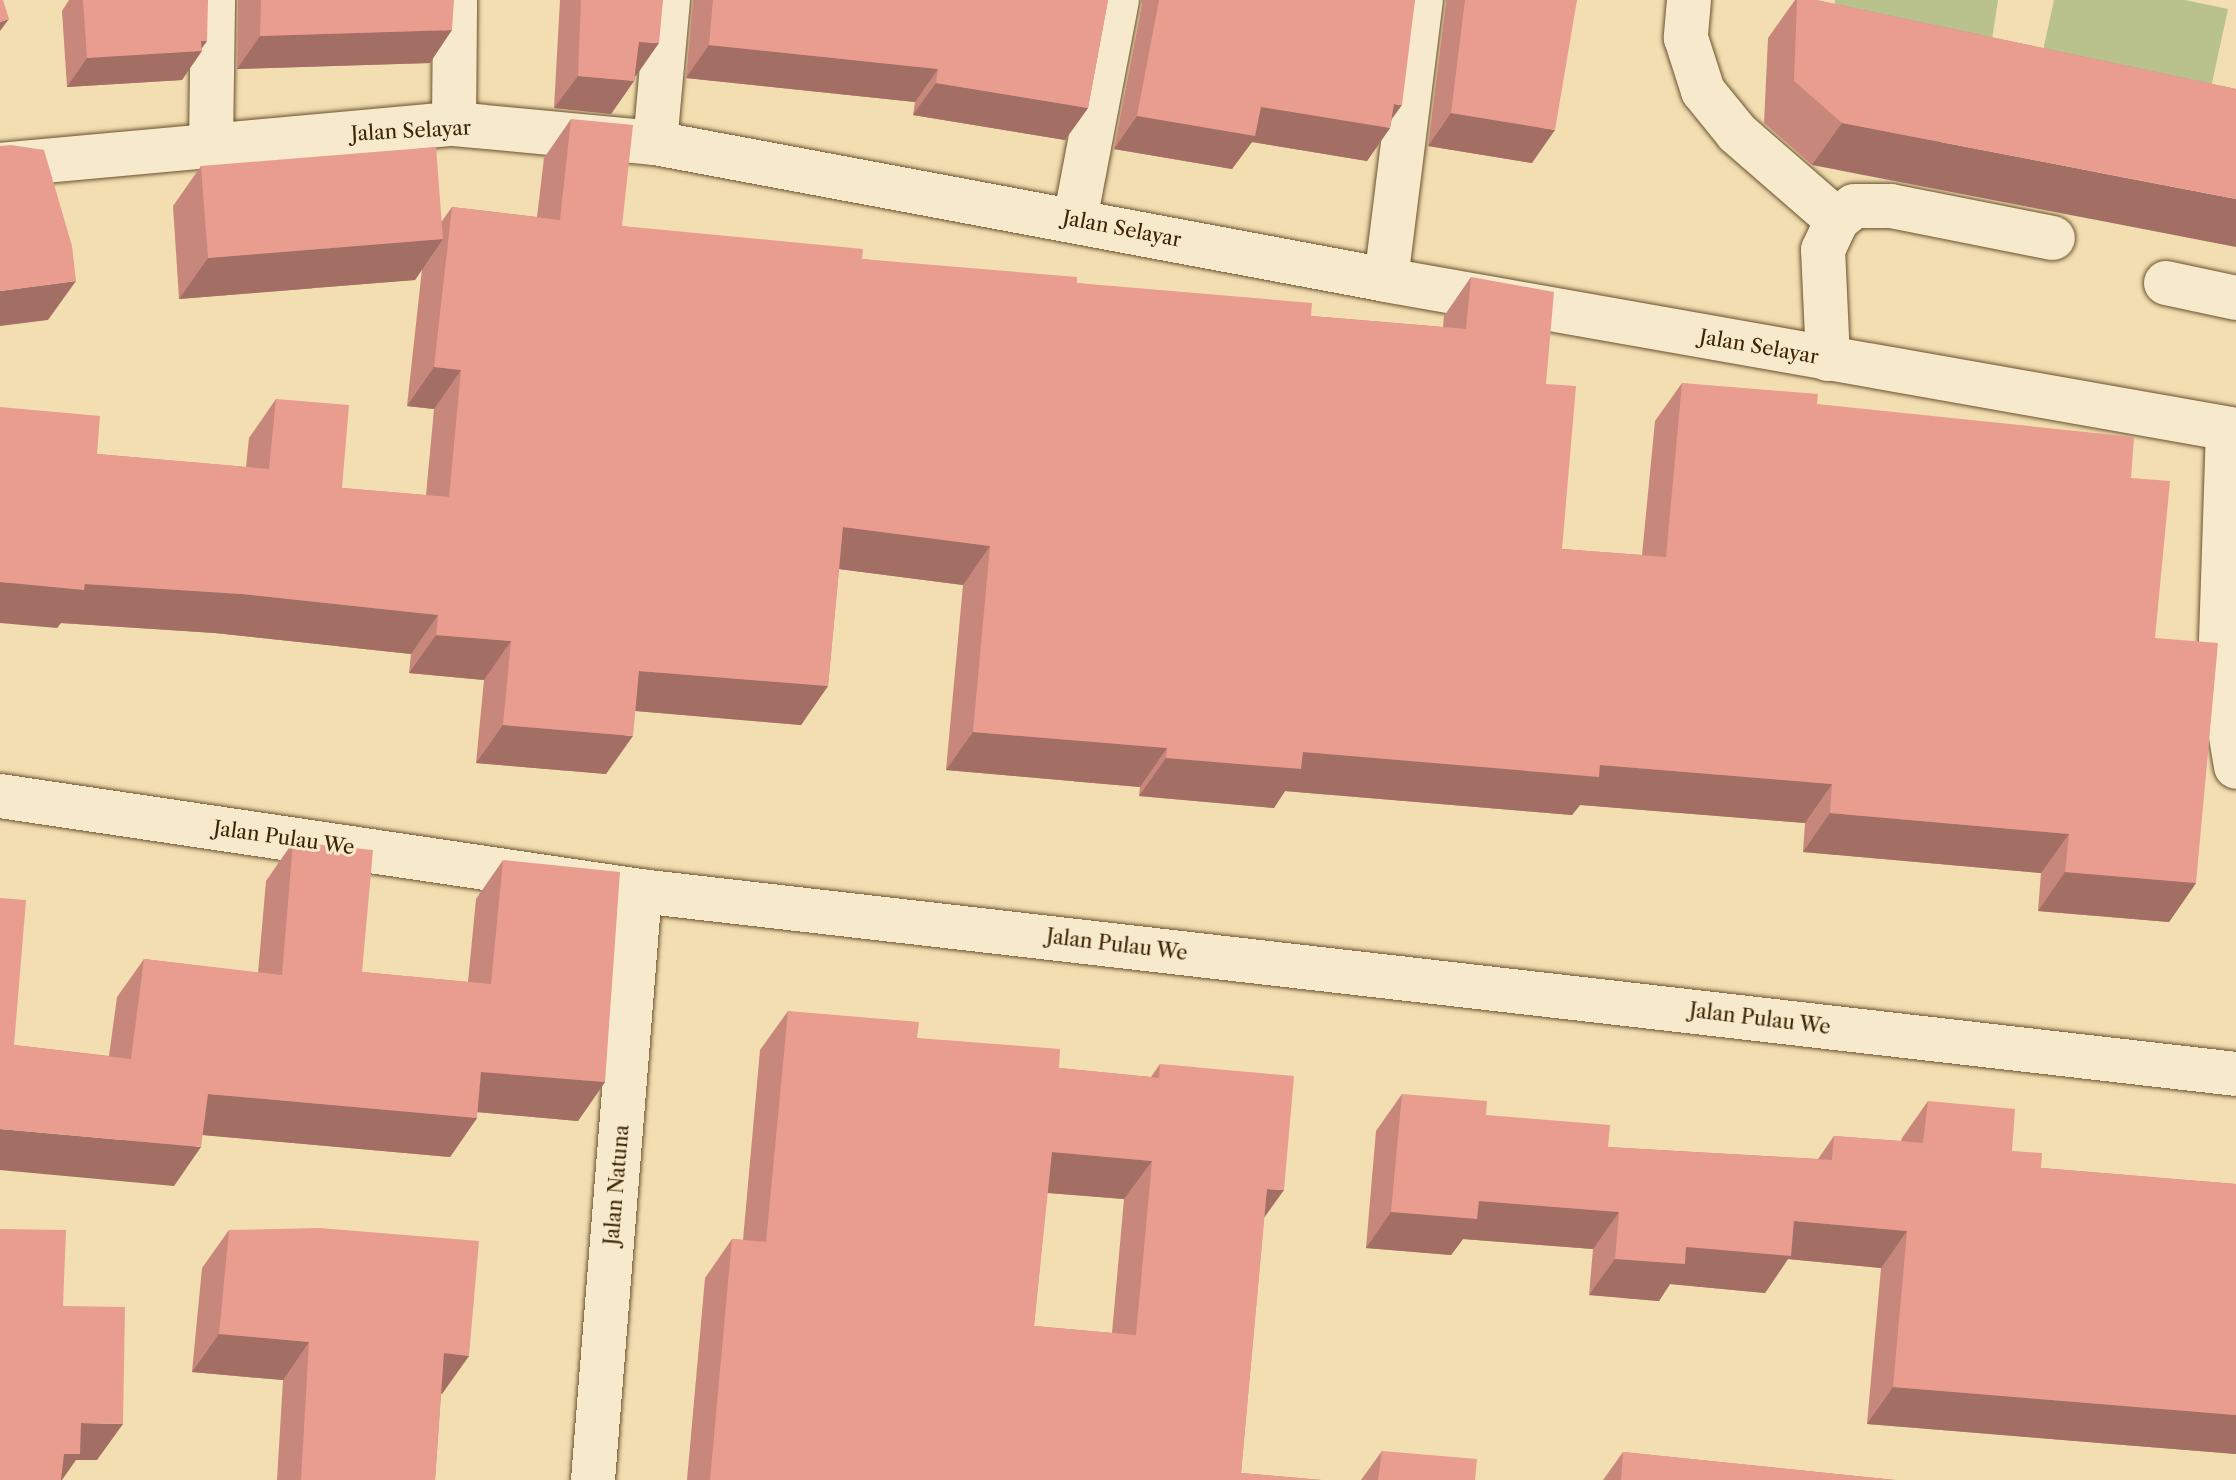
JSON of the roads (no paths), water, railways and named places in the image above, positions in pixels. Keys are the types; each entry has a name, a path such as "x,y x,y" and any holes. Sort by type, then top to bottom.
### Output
{"street":[{"path":"211,146 213,0"},
{"path":"454,124 455,0"},
{"path":"655,143 668,0"},
{"path":"1075,220 1117,0"},
{"path":"1386,280 1421,0"},
{"path":"1689,0 1686,38 1703,91 1719,113 1788,182 1837,220"},
{"name":"Jalan Selayar","path":"0,165 454,124 655,143 1386,280 2232,430"},
{"path":"1828,359 1823,250 1837,220 1854,206 1875,205 2053,238"},
{"path":"2166,283 2236,298"},
{"path":"2232,430 2220,657 2236,767"},
{"name":"Jalan Pulau We","path":"0,796 640,891 2236,1074"},
{"name":"Jalan Natuna","path":"593,1480 640,891"}]}
